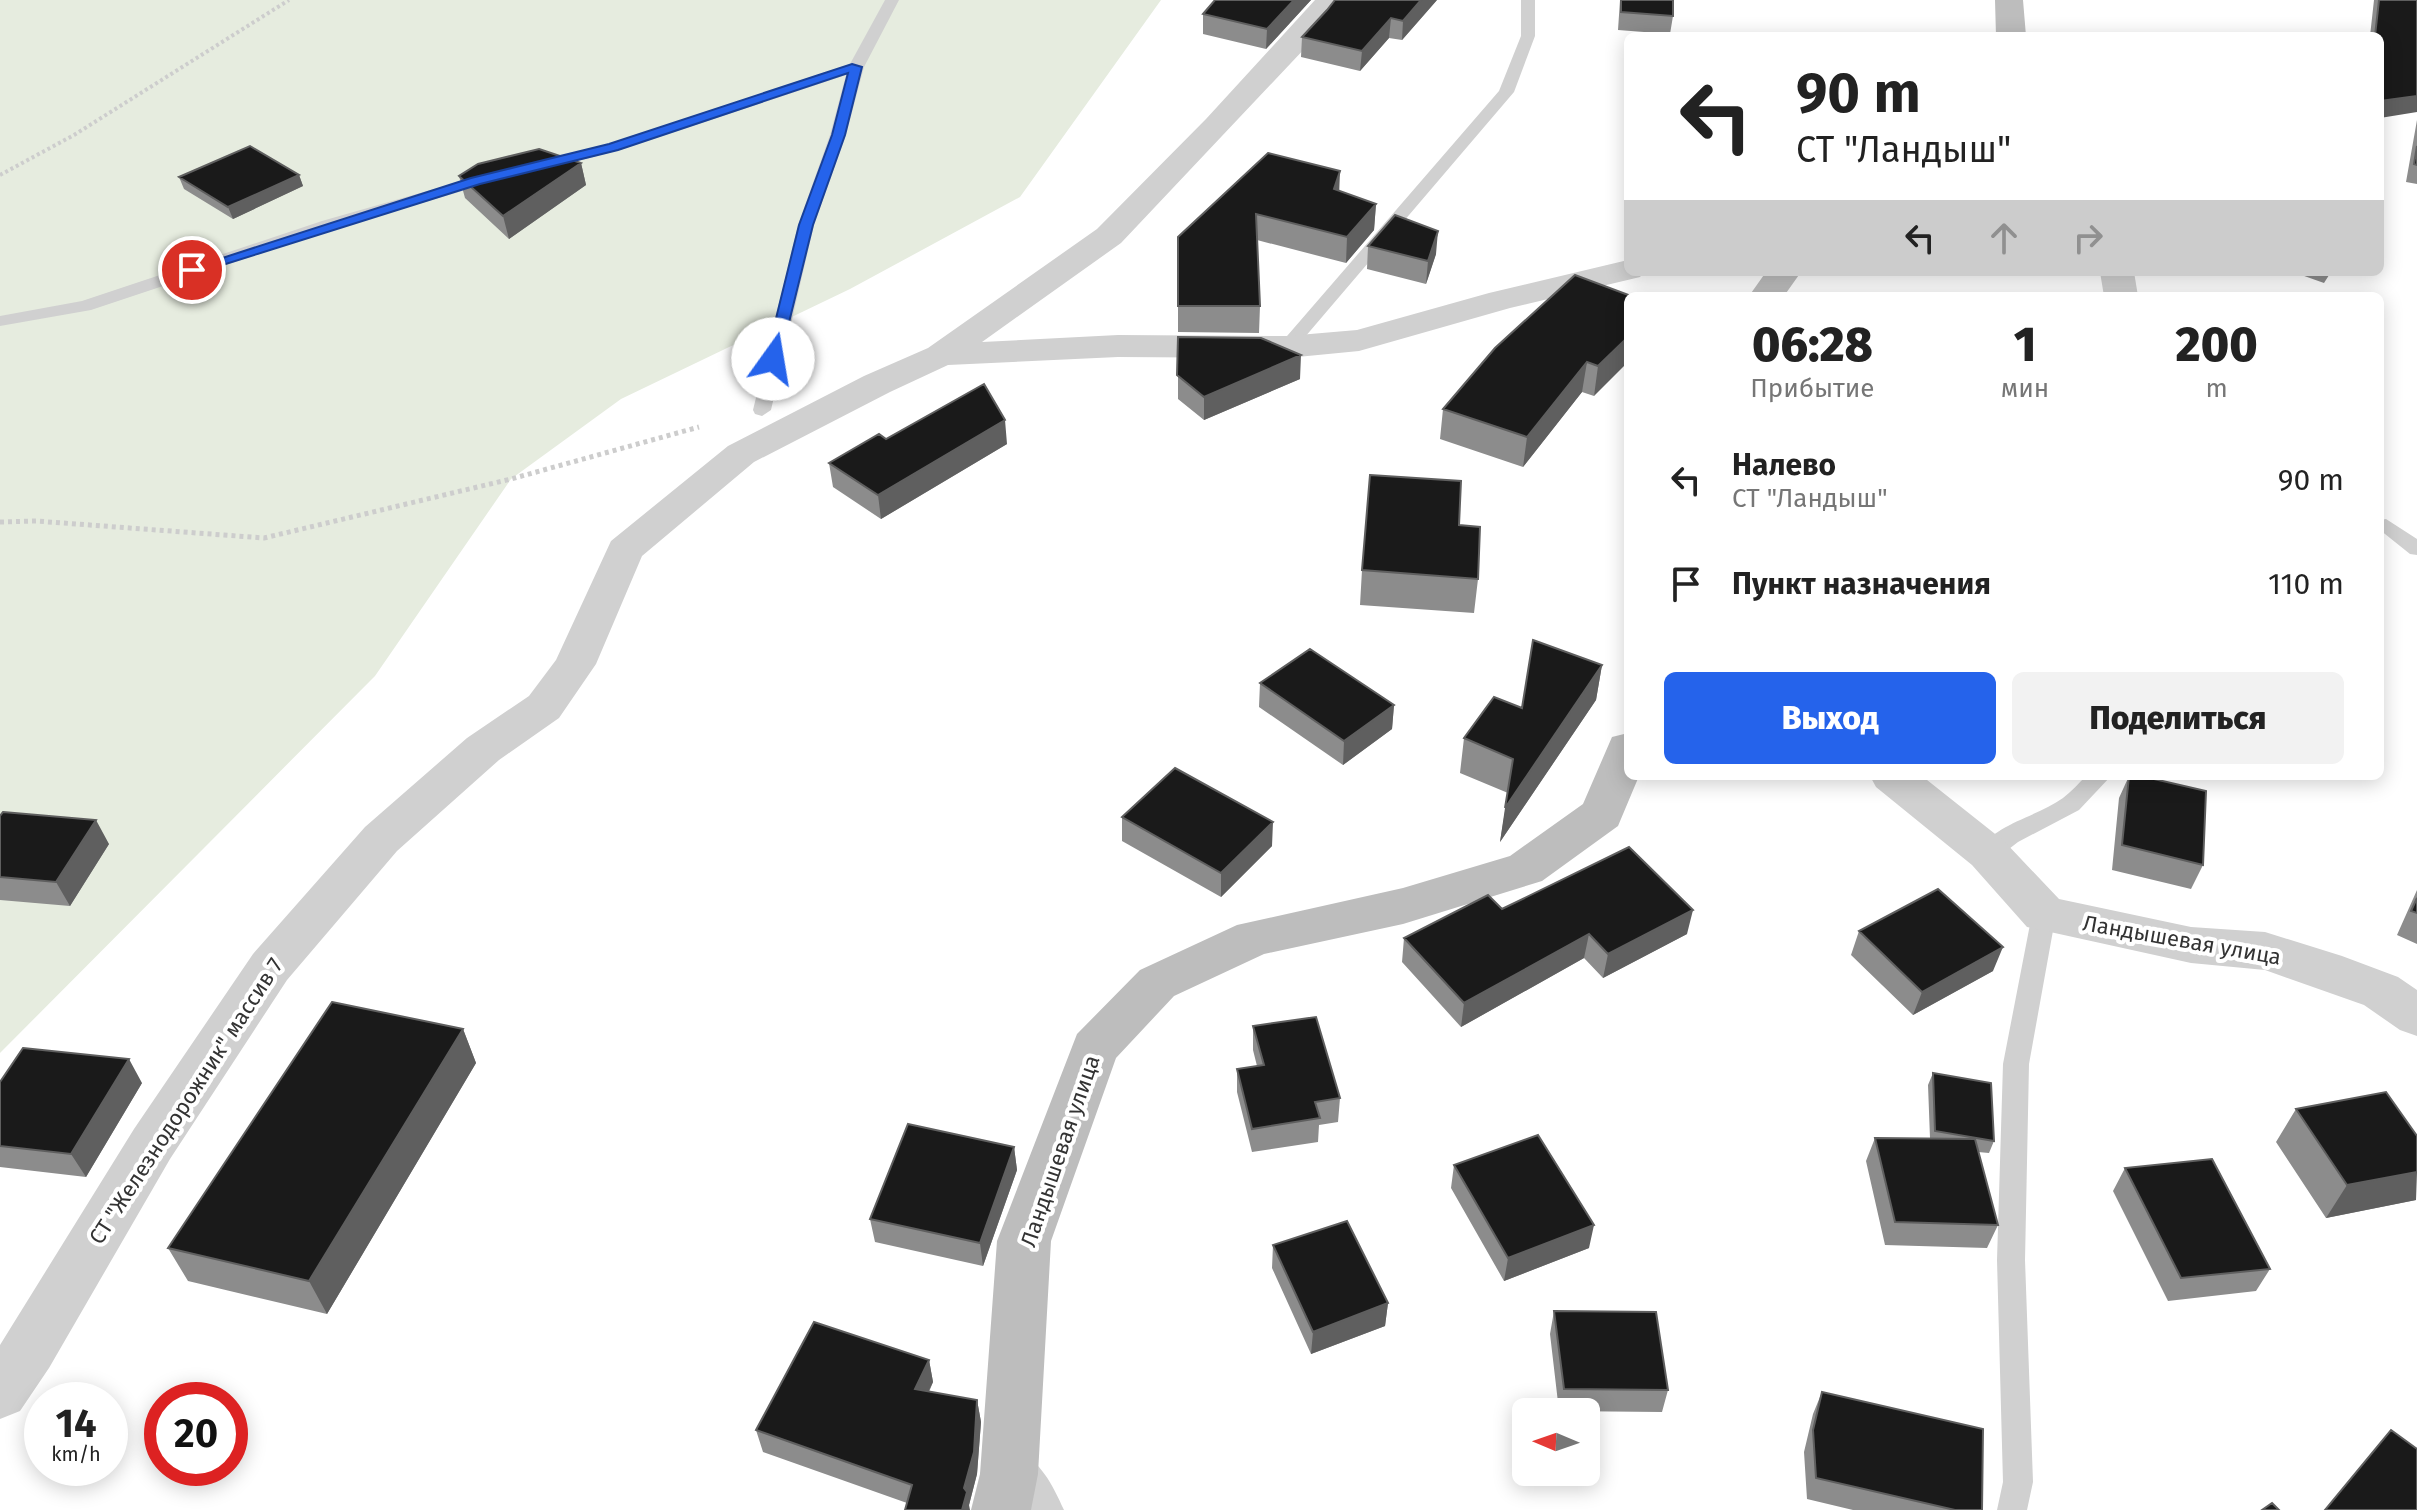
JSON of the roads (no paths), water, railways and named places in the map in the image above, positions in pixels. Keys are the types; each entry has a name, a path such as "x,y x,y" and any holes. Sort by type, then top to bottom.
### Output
{"street":[{"path":"762,410 942,355 1109,236 1228,114 1314,22 1330,0"},
{"path":"2009,0 2011,32"},
{"name":"СТ \"Железнодорожник\" массив 7","path":"0,1393 152,1144 270,967 381,839 483,749 544,707 575,664 625,550 741,454 877,384 942,355 1118,346 1287,347 1359,340 1501,300 1624,271"},
{"name":"Ландышевая улица","path":"1015,1498 1024,1241 1095,1048 1157,983 1254,938 1403,906 1526,869 1602,814 1624,758"},
{"path":"1897,780 1988,853 2044,914"},
{"name":"Ландышевая улица","path":"2044,914 2191,945 2265,951 2325,969 2381,991 2417,1016"}],"lane":[{"path":"762,410 806,225 838,135 856,67 892,0"},
{"path":"1287,347 1506,92 1528,36 1528,0"},
{"path":"0,321 85,306 328,225 614,147 856,67"},
{"path":"2386,525 2417,549"},
{"path":"1988,853 2010,836 2071,804 2096,780"},
{"path":"2012,1510 2018,1482 2011,1260 2016,1064 2044,914"}]}
